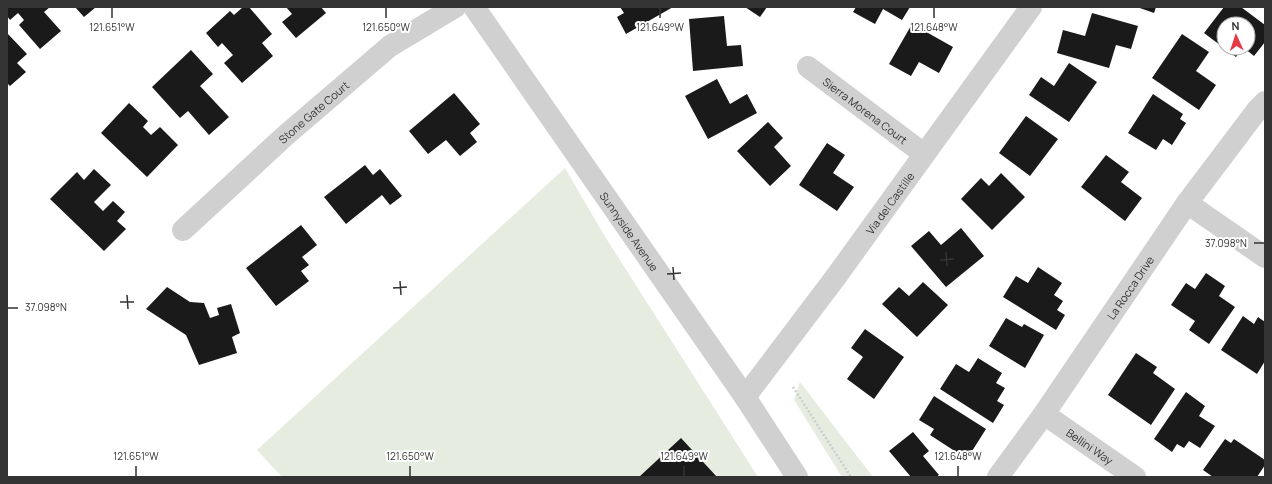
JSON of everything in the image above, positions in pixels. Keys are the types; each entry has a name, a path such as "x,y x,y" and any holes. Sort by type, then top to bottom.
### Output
{"street":[{"name":"Stone Gate Court","path":"183,230 286,136 390,46 455,7"},
{"name":"Sunnyside Avenue","path":"474,7 745,397 797,477"},
{"name":"Via del Castille","path":"745,397 835,278 1031,7"},
{"name":"Sierra Morena Court","path":"808,67 924,154"},
{"name":"La Rocca Drive","path":"998,477 1044,414 1187,204 1265,102"},
{"path":"1187,204 1265,257"},
{"name":"Bellini Way","path":"1044,414 1135,477"}],"path":[{"path":"793,387 851,477"}],"shaded area":[{"path":"565,168 604,235 758,477 282,477 257,450"},
{"path":"800,382 873,477 842,477 794,400"}],"building":[{"path":"7,7 50,7 44,12 61,31 40,49 19,25 24,20 18,13 10,20 7,16"},
{"path":"75,7 96,7 84,17"},
{"path":"243,7 249,7 272,34 262,43 273,56 242,83 224,63 233,55 222,43 218,47 206,33 230,11 234,15"},
{"path":"286,7 321,7 326,13 296,38 282,22 292,14"},
{"path":"620,7 673,7 626,34 617,17 624,13"},
{"path":"745,7 767,7 760,17"},
{"path":"856,7 910,7 902,20 883,9 875,24 853,12"},
{"path":"1137,7 1156,7 1154,13"},
{"path":"1224,7 1241,7 1253,16 1217,16"},
{"path":"1092,13 1138,26 1131,49 1116,45 1109,68 1057,53 1063,30 1085,36"},
{"path":"724,16 727,46 741,45 743,66 693,71 689,19"},
{"path":"1216,17 1216,42 1204,33"},
{"path":"1256,18 1265,25 1265,42 1256,53"},
{"path":"912,24 953,47 939,73 919,62 911,76 889,64"},
{"path":"7,33 27,54 17,63 26,72 10,86 7,83"},
{"path":"1182,34 1209,52 1196,71 1216,85 1199,110 1152,78"},
{"path":"191,50 213,74 200,86 229,117 209,135 188,111 180,118 152,87"},
{"path":"1069,63 1097,82 1069,122 1029,95 1041,77 1054,86"},
{"path":"717,79 730,104 747,94 757,113 708,139 685,96"},
{"path":"454,93 480,124 470,133 477,142 460,156 446,140 428,154 409,131"},
{"path":"1153,94 1183,114 1180,119 1186,123 1172,145 1163,139 1156,150 1128,133"},
{"path":"129,103 148,121 143,127 151,135 160,127 178,145 147,177 101,133"},
{"path":"1026,116 1058,139 1030,176 999,153"},
{"path":"768,122 783,138 774,147 791,166 770,186 737,151"},
{"path":"827,143 845,155 833,173 854,187 837,211 799,185"},
{"path":"1106,155 1129,172 1121,182 1142,198 1125,221 1081,187"},
{"path":"365,165 373,175 380,169 402,196 390,205 382,195 346,224 324,197"},
{"path":"94,169 111,185 94,202 103,211 113,201 125,212 117,221 126,229 104,251 50,199 77,172 84,180"},
{"path":"1001,173 1025,197 992,230 961,199 981,178 989,186"},
{"path":"301,225 317,245 302,257 309,265 301,271 309,281 276,306 246,268"},
{"path":"961,228 984,256 946,287 911,246 929,231 941,245"},
{"path":"1038,267 1062,283 1054,295 1063,301 1057,310 1065,315 1056,330 1003,297 1016,276 1028,283"},
{"path":"1206,273 1225,286 1219,296 1235,307 1209,344 1189,330 1195,321 1171,305 1186,283 1195,289"},
{"path":"923,282 948,305 917,337 882,304 899,287 909,296"},
{"path":"167,287 190,302 204,303 210,318 219,315 217,308 231,304 240,333 232,337 237,353 199,365 186,335 146,309"},
{"path":"1243,316 1254,324 1258,317 1265,322 1265,361 1257,374 1221,350"},
{"path":"1006,318 1022,327 1024,324 1044,335 1025,368 989,346"},
{"path":"865,329 904,357 874,399 847,379 863,357 851,348"},
{"path":"1136,353 1157,367 1153,373 1175,389 1151,425 1108,395"},
{"path":"978,358 1002,373 996,383 1005,388 997,401 1004,405 993,423 940,389 956,364 969,372"},
{"path":"1186,392 1205,406 1199,416 1215,426 1200,448 1189,441 1184,448 1177,444 1172,452 1154,439"},
{"path":"934,396 986,429 967,459 930,435 934,429 919,420"},
{"path":"913,432 929,451 923,456 939,475 936,477 911,477 889,451"},
{"path":"681,438 717,477 639,477"},
{"path":"1225,439 1231,443 1234,439 1265,460 1265,465 1257,477 1213,477 1203,470"}]}
